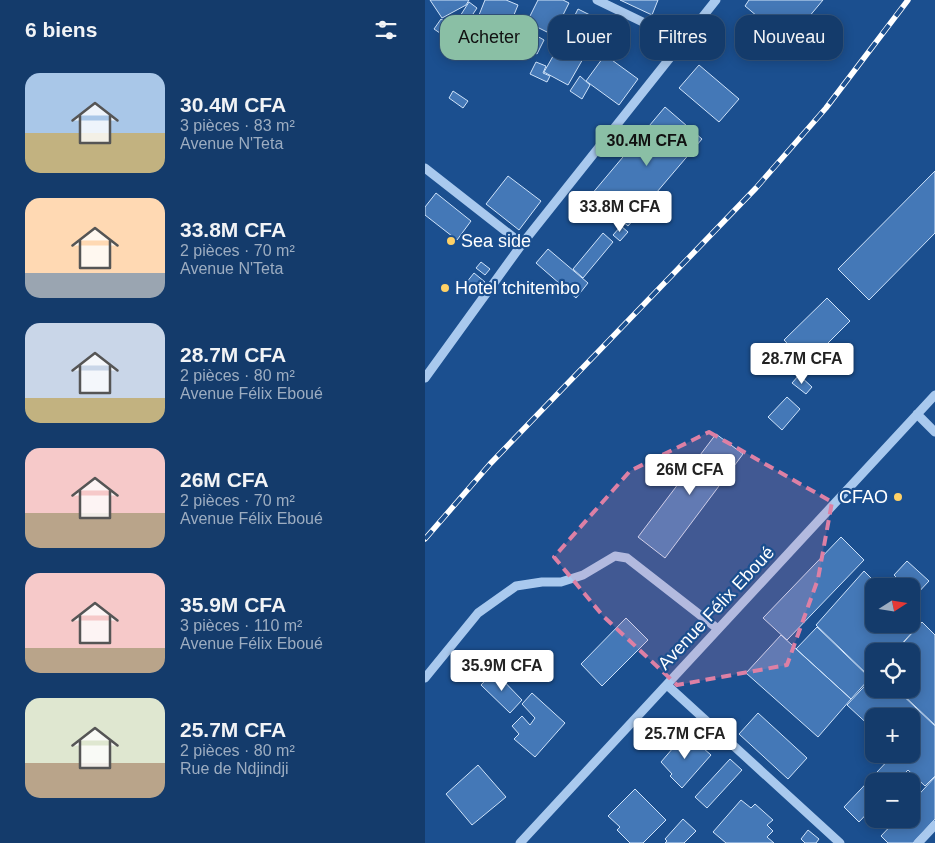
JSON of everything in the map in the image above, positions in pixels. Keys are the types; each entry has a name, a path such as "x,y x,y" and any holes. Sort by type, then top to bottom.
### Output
{"street":[{"path":"597,0 640,21"},
{"path":"704,15 716,0"},
{"path":"425,378 522,244 667,60"},
{"path":"425,168 522,244"},
{"name":"Avenue Félix Eboué","path":"521,843 935,395"},
{"path":"917,414 935,432"},
{"path":"425,678 478,613 516,586 542,582 561,582 583,575 615,556 627,558 718,629"},
{"path":"667,685 840,843"},
{"path":"918,843 935,825"}],"highlighted area":[{"path":"709,432 832,502 818,579 787,665 677,685 603,616 554,557 630,471"}],"building":[{"path":"430,0 469,0 466,5 448,15 440,15"},
{"path":"485,0 506,0 518,5 514,15 479,15"},
{"path":"538,0 563,0 569,3 563,15 548,15 548,32 538,28 538,15 530,15"},
{"path":"620,0 658,0 652,15"},
{"path":"749,0 823,0 810,15 756,15 745,6"},
{"path":"469,2 477,8 472,15 461,15"},
{"path":"578,9 590,15 575,15"},
{"path":"440,20 440,33 434,29"},
{"path":"538,37 544,40 538,52"},
{"path":"551,60 582,60 568,85 544,72"},
{"path":"601,60 612,60 638,79 619,105 586,81"},
{"path":"536,62 546,66 543,73 550,76 547,82 530,74"},
{"path":"699,65 739,99 719,122 679,88"},
{"path":"580,76 590,85 582,99 570,91"},
{"path":"453,91 468,101 463,108 449,98"},
{"path":"665,107 702,139 628,226 591,195"},
{"path":"935,171 935,233 869,300 838,269"},
{"path":"508,176 541,201 519,230 486,204"},
{"path":"436,193 471,221 457,240 425,215 425,207"},
{"path":"621,226 628,232 620,241 613,235"},
{"path":"603,233 613,242 583,278 573,269"},
{"path":"548,249 588,283 576,298 536,263"},
{"path":"481,262 490,269 485,275 476,268"},
{"path":"474,273 485,282 477,292 466,283"},
{"path":"827,298 850,321 807,364 784,340"},
{"path":"799,375 812,387 806,394 792,383"},
{"path":"787,397 800,409 782,430 768,417"},
{"path":"716,434 743,454 665,558 638,537"},
{"path":"841,537 864,560 787,640 763,618"},
{"path":"907,561 929,581 920,591 920,578 897,578 894,575"},
{"path":"864,571 871,578 865,578 865,633 912,633 902,643 865,643 865,672 816,625"},
{"path":"626,618 648,640 602,686 581,664"},
{"path":"922,622 935,635 935,725 920,711 920,708 917,708 906,698 920,698 920,643 903,643 912,633 920,633 920,624"},
{"path":"817,627 865,673 865,684 851,699 796,649"},
{"path":"781,635 851,699 818,737 746,673"},
{"path":"494,671 522,700 510,713 481,685"},
{"path":"865,686 865,698 905,698 916,708 865,708 865,722 847,705"},
{"path":"532,693 565,723 535,757 514,739 519,734 512,726 522,716 530,725 535,718 522,704"},
{"path":"920,712 935,726 935,776 925,786 920,781 920,773 911,773 908,770 905,773 876,773 886,763 920,763"},
{"path":"758,713 807,758 788,779 739,734"},
{"path":"686,733 711,755 682,788 670,776 672,774 661,762"},
{"path":"730,759 742,770 707,808 695,797"},
{"path":"478,765 506,797 472,825 446,794"},
{"path":"935,777 935,819 913,843 888,843 881,836 889,828 920,828 920,793"},
{"path":"865,785 865,816 859,822 844,807"},
{"path":"635,789 666,820 643,843 630,843 617,830 620,827 608,816"},
{"path":"741,800 751,808 755,804 773,820 767,825 773,831 767,837 774,843 726,843 713,832"},
{"path":"683,819 696,831 684,843 665,843 667,841 665,839"},
{"path":"808,830 819,839 816,843 805,843 801,839"}],"railway":[{"path":"425,539 490,464 756,188 826,108 908,0"}],"place":[{"name":"Sea side","path":"451,241"},
{"name":"Hotel tchitembo","path":"445,288"},
{"name":"CFAO","path":"898,497"}]}
